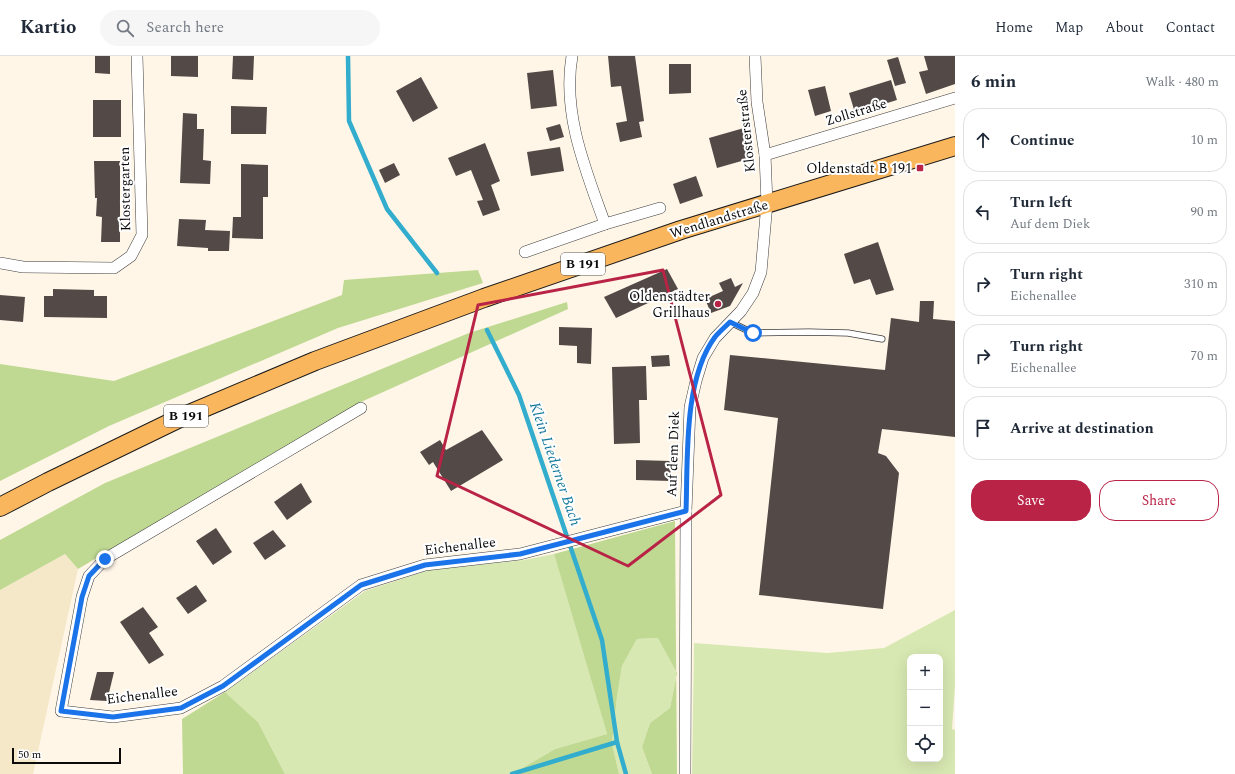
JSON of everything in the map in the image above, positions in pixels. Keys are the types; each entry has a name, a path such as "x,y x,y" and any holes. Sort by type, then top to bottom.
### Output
{"main road":[{"name":"Wendlandstraße","path":"0,507 182,417 314,361 484,298 681,230 955,146"}],"street":[{"name":"Klostergarten","path":"0,263 23,267 114,268 131,256 142,235 137,56"},
{"path":"572,56 570,69 571,108 576,134 579,148 605,224"},
{"name":"Klosterstraße","path":"755,56 757,102 765,155 767,203"},
{"name":"Zollstraße","path":"765,155 955,98"},
{"name":"Auf dem Diek","path":"685,774 686,511 690,406 703,358 715,338 741,311 753,293 761,272 767,203"},
{"path":"525,252 605,224 660,208"},
{"name":"Eichenallee","path":"361,408 105,559 89,576 82,597 61,711 113,717 181,708 223,686 361,585 425,565 520,554 686,511"}],"lane":[{"path":"730,322 753,333 848,333 882,339"}],"highlighted area":[{"path":"663,270 721,495 628,566 437,476 478,305"}],"shaded area":[{"path":"65,554 78,569 33,774 0,774 0,590"}],"green space":[{"path":"478,270 483,283 338,328 109,426 0,481 0,364 114,381 342,295 344,280"},
{"path":"567,302 568,309 361,402 78,569 65,554 0,590 0,540 105,483 469,333"},
{"path":"675,521 676,672 658,638 637,639 622,666 617,697 612,743 619,774 512,774 555,749 607,734 554,554"},
{"path":"554,554 607,734 555,749 512,774 285,774 258,722 225,692 365,591 429,570 524,560"},
{"path":"955,610 955,686 952,729 955,730 955,774 692,774 694,643 827,653 884,648"},
{"path":"659,638 677,673 670,708 650,723 642,747 652,774 619,774 612,743 622,666 637,639"},
{"path":"676,677 677,774 652,774 642,747 650,723 670,708"},
{"path":"225,692 258,722 285,774 183,774 182,719"}],"building":[{"path":"95,56 110,56 110,74 95,73"},
{"path":"171,56 198,56 198,77 171,76"},
{"path":"233,56 254,56 253,80 232,79"},
{"path":"608,56 635,56 644,121 639,122 642,137 620,142 616,123 627,121 621,86 611,87"},
{"path":"924,56 955,56 955,84 926,94 919,72 928,70"},
{"path":"898,57 906,83 895,86 887,60"},
{"path":"669,64 691,64 691,93 669,94"},
{"path":"553,70 557,106 531,109 527,73"},
{"path":"421,77 438,108 413,122 396,91"},
{"path":"891,80 897,100 855,113 849,93"},
{"path":"825,86 831,111 815,116 808,90"},
{"path":"93,100 121,100 121,137 93,137"},
{"path":"231,106 267,107 266,134 231,134"},
{"path":"183,113 197,114 197,129 204,129 203,160 211,161 210,184 180,183"},
{"path":"560,124 564,137 550,141 546,128"},
{"path":"744,128 752,158 717,168 709,138"},
{"path":"485,143 500,181 491,185 500,210 483,216 477,201 483,200 471,170 456,176 448,158"},
{"path":"560,147 564,171 531,176 527,152"},
{"path":"94,161 120,161 120,242 101,242 102,217 96,216 97,198 95,198"},
{"path":"394,163 400,175 385,183 379,170"},
{"path":"241,164 268,165 268,197 263,197 263,239 232,238 233,217 241,217"},
{"path":"696,176 703,196 680,204 673,184"},
{"path":"179,219 206,220 205,230 230,231 229,251 208,251 208,248 177,246"},
{"path":"878,242 894,290 876,295 870,279 854,284 844,254"},
{"path":"667,269 678,289 616,318 604,297"},
{"path":"731,278 735,287 743,283 730,306 711,313 705,299 723,291 719,283"},
{"path":"53,289 94,290 94,296 107,296 107,318 44,317 44,296 53,296"},
{"path":"0,295 25,297 23,322 0,320"},
{"path":"920,301 934,301 933,319 955,321 955,437 882,429 878,453 886,456 899,473 883,609 759,595 778,418 724,410 730,355 885,370 891,318 919,322"},
{"path":"559,327 592,328 591,364 577,363 577,346 559,345"},
{"path":"669,355 670,366 652,367 651,356"},
{"path":"646,366 647,400 639,400 640,443 614,444 612,367"},
{"path":"482,430 503,460 451,491 433,462 429,465 420,452 440,440 446,450"},
{"path":"636,460 670,461 671,481 636,480"},
{"path":"301,483 312,502 287,520 274,502"},
{"path":"216,528 232,552 213,565 196,541"},
{"path":"273,530 286,546 265,560 253,543"},
{"path":"196,585 207,601 188,614 176,598"},
{"path":"143,607 158,627 149,633 164,655 149,664 120,622"},
{"path":"97,672 114,672 107,701 90,700"}],"waterway":[{"name":"Klein Liederner Bach","path":"348,56 349,121 387,209 437,273"},
{"name":"Klein Liederner Bach","path":"487,330 519,395 602,640 617,742 626,774"},
{"path":"512,774 617,742"}],"place":[{"name":"Oldenstadt B 191","path":"920,168"},
{"name":"Oldenstädter Grillhaus","path":"718,304"}],"route":[{"path":"105,559 89,576 82,597 61,711 113,717 181,708 223,686 361,585 425,565 520,554 686,511 690,406 703,358 715,338 730,322 753,333"}]}
